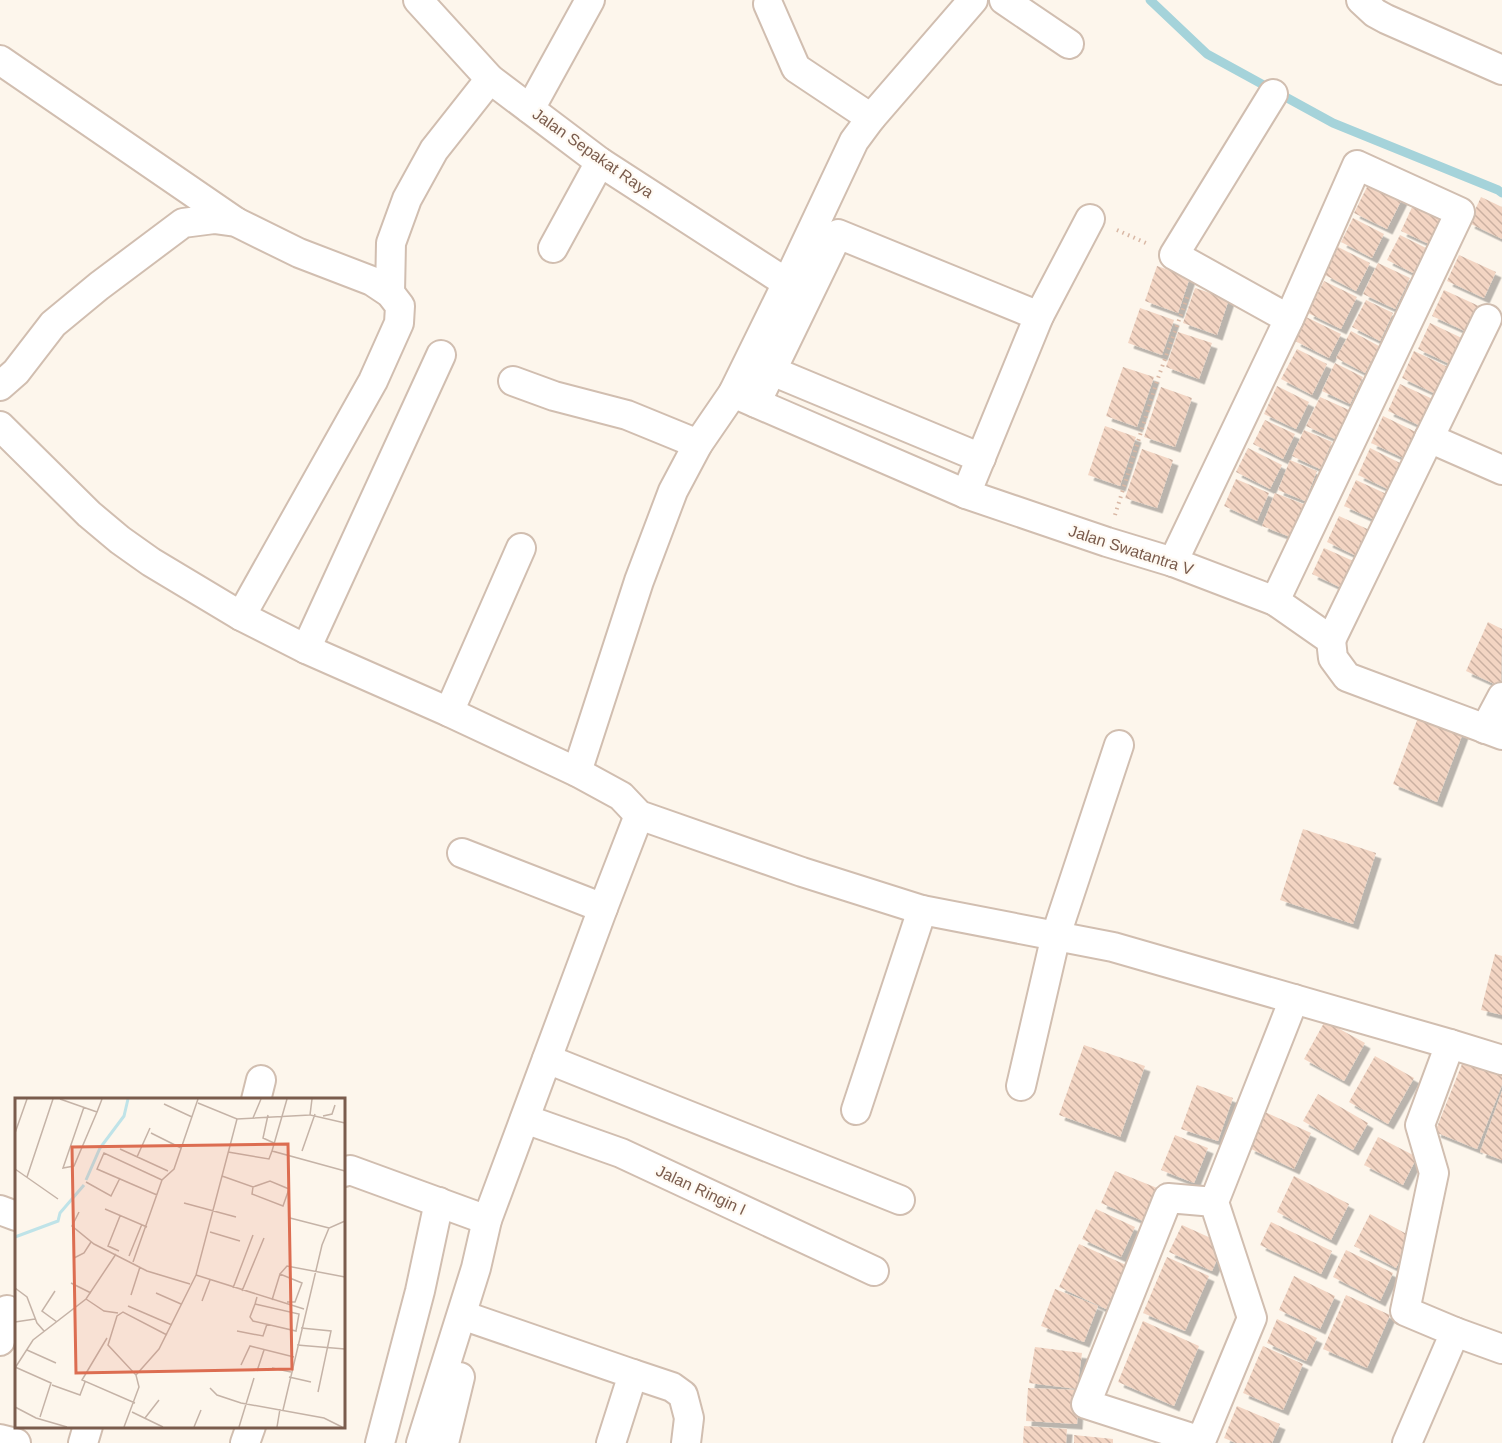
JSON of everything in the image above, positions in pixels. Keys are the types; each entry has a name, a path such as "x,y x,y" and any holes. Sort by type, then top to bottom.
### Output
{"street":[{"name":"Jalan Sepakat Raya","path":"418,0 490,79 600,162 787,284"},
{"path":"530,109 590,0"},
{"path":"745,398 787,284 854,141 871,118 973,0"},
{"path":"1004,0 1069,44"},
{"path":"1361,0 1375,13 1386,19 1502,70"},
{"path":"768,4 796,68 871,118"},
{"path":"0,60 236,222 299,253 372,281 390,293 400,306 399,323 373,381 241,616"},
{"path":"390,293 391,243 407,199 434,150 490,79"},
{"path":"1273,94 1186,262 1289,318"},
{"path":"553,248 600,162"},
{"path":"1173,562 1289,318 1357,165 1460,212 1275,601"},
{"path":"0,386 16,372 53,324 183,223 214,219 236,222"},
{"path":"966,494 1039,316 1090,219"},
{"path":"578,772 639,580 673,491 698,444 772,371 838,234 1039,316"},
{"path":"1487,319 1331,640 1332,658 1347,677 1494,732 1502,698"},
{"path":"306,649 441,355"},
{"path":"772,371 981,458"},
{"path":"513,381 554,396 627,416 698,444"},
{"name":"Jalan Swatantra V","path":"745,398 966,494 1173,562 1275,601 1331,640"},
{"path":"0,426 89,514 151,562 241,616 306,649 449,711 578,772 621,796 639,815 802,872 922,910 1113,947 1502,1060"},
{"path":"1429,438 1502,470"},
{"path":"449,711 521,548"},
{"path":"1021,1086 1056,935 1119,745"},
{"path":"444,1443 460,1375 476,1268 487,1220 639,815"},
{"path":"462,853 603,908"},
{"path":"856,1110 922,910"},
{"path":"1214,1202 1167,1198 1086,1404 1201,1441 1252,1318 1214,1202 1294,999"},
{"path":"1450,1044 1420,1125 1434,1173 1405,1311 1502,1349"},
{"path":"547,1059 900,1200"},
{"name":"Jalan Ringin I","path":"525,1119 621,1153 874,1270"},
{"path":"345,1172 350,1170 487,1220"},
{"path":"380,1443 420,1291 439,1202"},
{"path":"0,1210 15,1216"},
{"path":"0,1341 7,1310"},
{"path":"470,1318 672,1387 683,1395 689,1418 686,1443"},
{"path":"422,1443 470,1318"},
{"path":"1407,1443 1455,1332"},
{"path":"611,1443 633,1374"},
{"path":"83,1443 87,1428"},
{"path":"245,1443 250,1428"},
{"path":"0,1439 16,1443"}],"path":[{"path":"1090,219 1186,262 1156,381 1107,542"}],"building":[{"path":"1369,183 1402,199 1387,229 1354,213"},
{"path":"1481,197 1502,207 1502,239 1469,223"},
{"path":"1414,203 1441,216 1429,244 1401,231"},
{"path":"1353,218 1384,234 1372,258 1341,242"},
{"path":"1400,235 1426,248 1413,273 1387,260"},
{"path":"1338,247 1370,263 1356,291 1325,275"},
{"path":"1459,255 1496,272 1484,298 1447,281"},
{"path":"1378,263 1410,278 1395,309 1363,294"},
{"path":"1157,266 1190,277 1178,313 1145,301"},
{"path":"1324,281 1357,297 1341,329 1308,313"},
{"path":"1195,288 1229,299 1217,335 1183,323"},
{"path":"1444,290 1481,307 1469,333 1432,316"},
{"path":"1366,300 1393,313 1380,341 1352,327"},
{"path":"1140,308 1174,320 1162,355 1128,343"},
{"path":"1306,317 1341,334 1329,358 1295,341"},
{"path":"1430,323 1466,340 1454,366 1418,349"},
{"path":"1351,331 1379,346 1365,373 1336,358"},
{"path":"1178,332 1212,343 1199,379 1166,367"},
{"path":"1297,349 1327,364 1312,395 1281,379"},
{"path":"1414,351 1450,368 1438,395 1402,378"},
{"path":"1335,363 1363,377 1350,404 1322,391"},
{"path":"1123,367 1154,377 1137,427 1106,416"},
{"path":"1400,384 1437,401 1425,428 1388,411"},
{"path":"1277,386 1309,402 1296,429 1264,414"},
{"path":"1161,387 1192,398 1175,447 1144,437"},
{"path":"1320,397 1349,410 1335,439 1306,426"},
{"path":"1383,416 1420,434 1408,460 1371,443"},
{"path":"1265,420 1295,434 1283,459 1253,444"},
{"path":"1105,426 1136,437 1120,486 1088,475"},
{"path":"1304,430 1332,442 1320,469 1292,456"},
{"path":"1248,448 1282,465 1270,489 1236,472"},
{"path":"1370,448 1406,466 1394,492 1358,475"},
{"path":"1142,449 1173,460 1157,508 1125,498"},
{"path":"1290,460 1317,471 1305,501 1278,490"},
{"path":"1236,479 1269,493 1257,521 1224,506"},
{"path":"1356,480 1393,497 1381,523 1344,506"},
{"path":"1275,493 1306,505 1293,538 1262,526"},
{"path":"1339,516 1376,533 1363,559 1327,542"},
{"path":"1324,548 1360,564 1348,591 1312,574"},
{"path":"1488,622 1502,629 1501,687 1466,671"},
{"path":"1419,715 1463,733 1437,802 1393,784"},
{"path":"1303,829 1376,853 1353,924 1280,900"},
{"path":"1495,954 1502,956 1502,1015 1481,1010"},
{"path":"1325,1021 1365,1043 1344,1081 1304,1059"},
{"path":"1084,1045 1145,1066 1120,1137 1059,1115"},
{"path":"1375,1056 1414,1078 1388,1124 1349,1102"},
{"path":"1464,1059 1502,1075 1502,1085 1477,1149 1435,1132"},
{"path":"1197,1085 1233,1098 1218,1141 1181,1129"},
{"path":"1502,1091 1502,1160 1480,1152"},
{"path":"1318,1094 1368,1123 1353,1150 1303,1121"},
{"path":"1265,1112 1311,1133 1294,1169 1249,1148"},
{"path":"1175,1135 1208,1148 1194,1183 1161,1170"},
{"path":"1378,1137 1417,1157 1403,1185 1364,1165"},
{"path":"1115,1171 1157,1188 1143,1221 1101,1203"},
{"path":"1294,1176 1349,1204 1331,1240 1277,1212"},
{"path":"1096,1209 1135,1227 1121,1257 1082,1239"},
{"path":"1370,1214 1412,1237 1396,1268 1354,1246"},
{"path":"1271,1222 1332,1251 1321,1274 1260,1245"},
{"path":"1182,1225 1224,1244 1212,1271 1169,1252"},
{"path":"1079,1244 1126,1265 1106,1309 1059,1287"},
{"path":"1346,1250 1393,1273 1380,1301 1333,1277"},
{"path":"1167,1257 1209,1276 1185,1331 1143,1313"},
{"path":"1294,1276 1335,1296 1320,1329 1279,1310"},
{"path":"1055,1289 1098,1306 1084,1342 1041,1326"},
{"path":"1346,1295 1390,1315 1367,1368 1323,1349"},
{"path":"1277,1319 1317,1338 1306,1361 1267,1343"},
{"path":"1143,1321 1199,1346 1174,1406 1118,1382"},
{"path":"1263,1346 1303,1364 1283,1410 1243,1393"},
{"path":"1035,1347 1082,1353 1077,1389 1029,1383"},
{"path":"1028,1388 1079,1390 1077,1424 1026,1421"},
{"path":"1237,1406 1280,1424 1272,1443 1236,1443 1224,1438"},
{"path":"1024,1426 1067,1429 1066,1443 1023,1443"},
{"path":"1074,1435 1113,1439 1113,1443 1074,1443"}],"waterway":[{"path":"1150,0 1207,54 1333,123 1502,193"}]}
